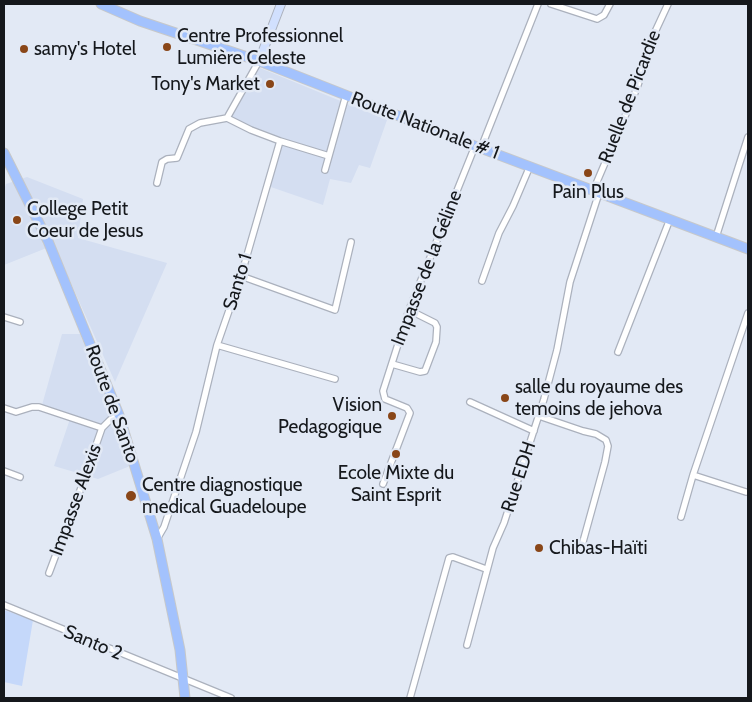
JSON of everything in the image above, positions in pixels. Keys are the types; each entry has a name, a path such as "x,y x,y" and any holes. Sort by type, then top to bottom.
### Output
{"main road":[{"name":"Route Nationale # 1","path":"101,4 140,21 259,61 478,147 748,249"},
{"path":"259,61 281,4"},
{"name":"Route de Santo","path":"4,153 48,241 119,415 157,539 180,650 185,698"}],"street":[{"name":"Impasse de la Géline","path":"383,484 410,413 407,408 385,398 383,391 409,310 538,4"},
{"path":"551,4 597,19 604,15 610,4"},
{"name":"Ruelle de Picardie","path":"596,192 638,88 654,32 668,4"},
{"path":"227,118 259,61"},
{"path":"325,170 346,95"},
{"path":"157,183 162,162 167,159 177,158 189,129 200,122 227,118 280,141 329,156"},
{"path":"716,237 748,137"},
{"name":"Santo 1","path":"157,539 164,527 196,432 217,345 241,276 280,141"},
{"path":"482,281 498,233 513,206 530,166"},
{"name":"Rue EDH","path":"467,644 486,568 504,523 539,416 557,350 572,274 596,192"},
{"path":"618,352 670,219"},
{"path":"241,276 335,310 351,242"},
{"path":"392,364 425,371 436,342 437,326 435,323 409,310"},
{"path":"681,517 693,474 748,313"},
{"path":"4,317 20,322"},
{"path":"217,345 335,379"},
{"path":"470,402 534,431"},
{"name":"Impasse Alexis","path":"4,408 16,412 39,407 102,428"},
{"name":"Impasse Alexis","path":"49,573 102,428 119,415"},
{"path":"539,416 596,434 606,440 608,446 606,462 581,549"},
{"path":"4,471 20,477"},
{"path":"693,474 746,492"},
{"path":"410,698 449,558 453,557 486,568"},
{"name":"Santo 2","path":"4,605 138,662 230,698"}],"shaded area":[{"path":"260,68 387,120 370,168 359,165 351,183 330,179 323,205 268,186 281,140 228,118"},
{"path":"27,177 83,199 78,238 167,263 115,382 54,245 4,265 4,190 6,184"},
{"path":"62,334 80,334 116,421 130,466 98,479 54,466 71,416 42,405"},
{"path":"4,610 33,620 22,686 4,682"}],"place":[{"name":"Centre Professionnel Lumière Celeste","path":"167,47"},
{"name":"samy's Hotel","path":"24,49"},
{"name":"Tony's Market","path":"270,84"},
{"name":"Pain Plus","path":"588,173"},
{"name":"College Petit Coeur de Jesus","path":"17,220"},
{"name":"salle du royaume des temoins de jehova","path":"505,398"},
{"name":"Vision Pedagogique","path":"392,416"},
{"name":"Ecole Mixte du Saint Esprit","path":"396,454"},
{"name":"Centre diagnostique medical Guadeloupe","path":"131,496"},
{"name":"Chibas-Haïti","path":"539,548"}]}
